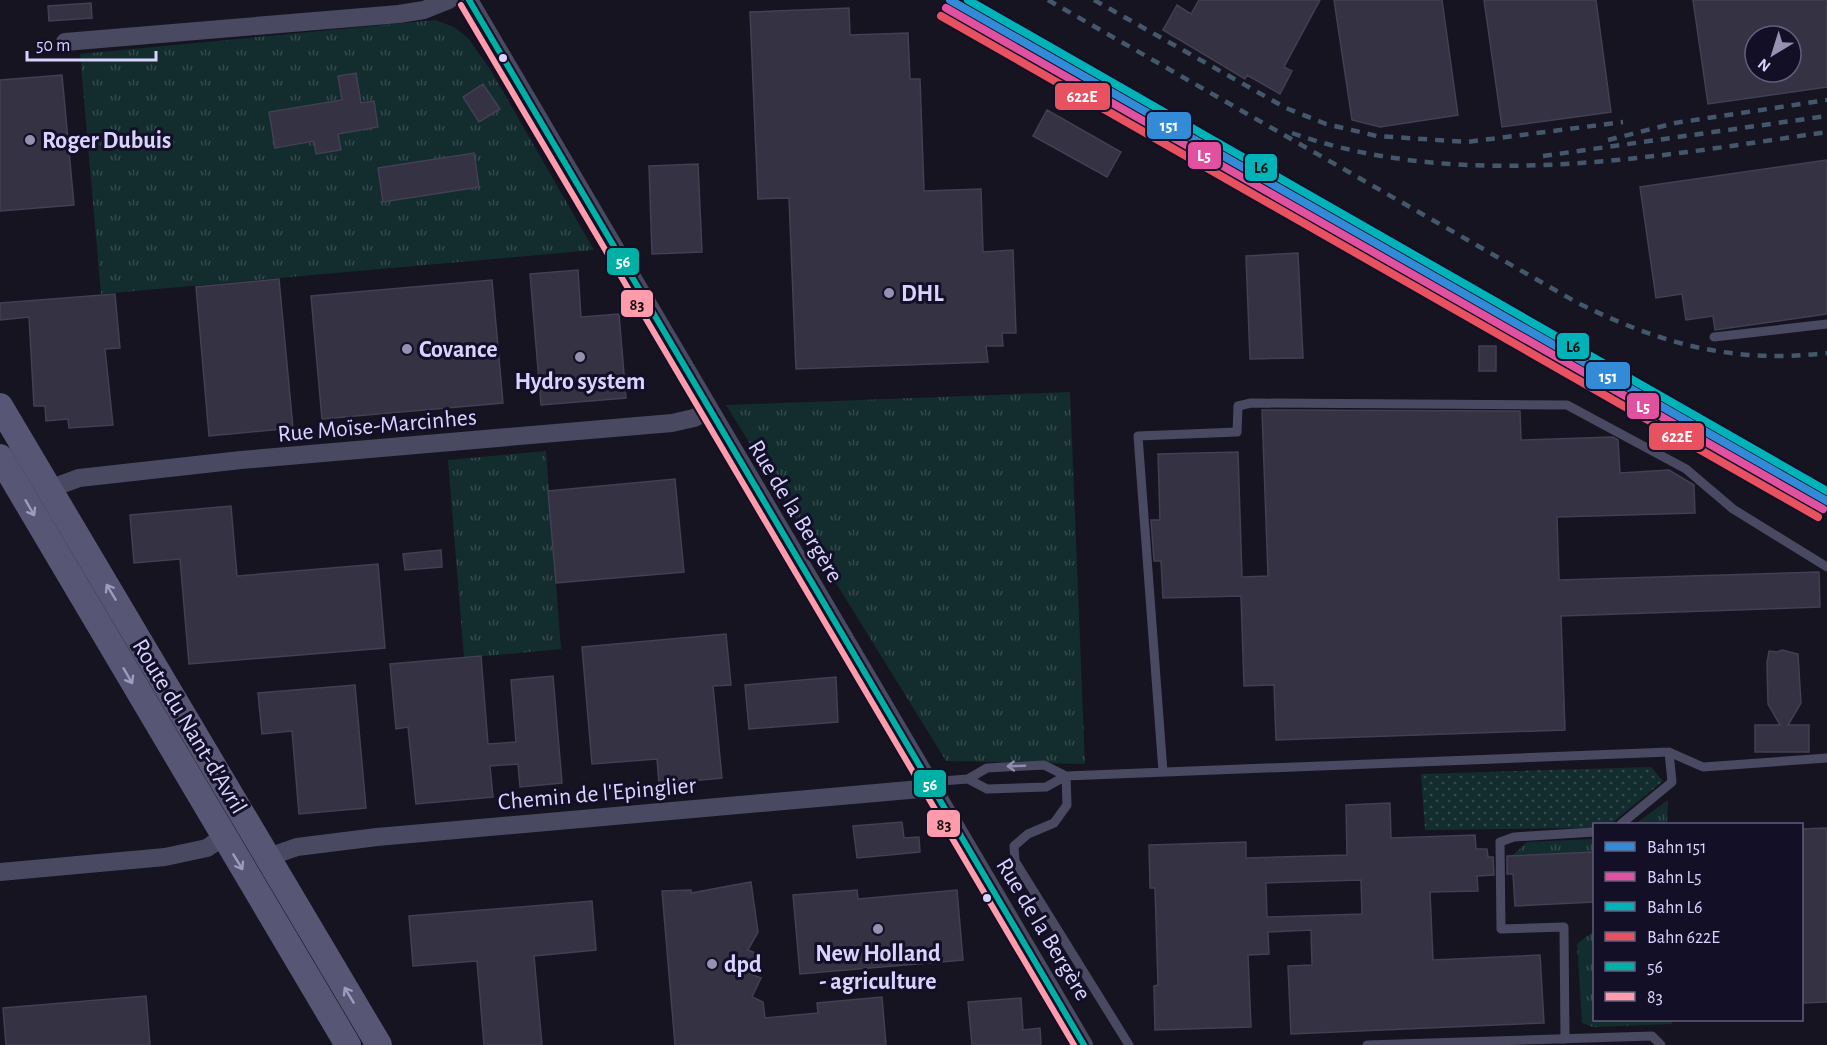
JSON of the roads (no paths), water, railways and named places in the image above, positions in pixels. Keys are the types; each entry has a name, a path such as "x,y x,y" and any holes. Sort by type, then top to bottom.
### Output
{"main road":[{"name":"Route du Nant-d'Avril","path":"0,406 379,1045"},
{"name":"Route du Nant-d'Avril","path":"0,457 348,1045"}],"street":[{"path":"65,42 399,14 424,10 449,0"},
{"name":"Rue de la Bergère","path":"469,0 708,410 1084,1045"},
{"name":"Rue Moïse-Marcinhes","path":"49,489 79,478 242,460 672,423 694,418 708,410"},
{"name":"Chemin de l'Epinglier","path":"268,857 297,847 377,837 930,785"},
{"path":"0,872 165,857 207,848 223,837"}],"lane":[{"path":"1714,338 1827,324"},
{"path":"1163,772 1138,436 1237,432 1238,406 1251,403 1567,405 1686,468 1733,509 1827,567"},
{"path":"968,780 987,789 1046,787 1066,776 1669,752 1703,767 1827,758"},
{"path":"1623,823 1672,782 1669,752"},
{"path":"930,785 968,780 987,768 1044,765 1066,776"},
{"path":"1066,776 1067,805 1054,823 1028,834 1014,846 1015,861 1129,1045"},
{"path":"1566,1039 1564,927 1501,929 1500,842 1514,837 1593,832"},
{"path":"1367,1045 1652,1036 1660,1045"}],"railway":[{"path":"1048,0 1576,302 1607,317 1668,339 1728,353 1760,356 1827,353"},
{"path":"1094,0 1286,108 1326,124 1377,136 1467,142 1623,122"},
{"path":"1608,140 1675,123 1827,100"},
{"path":"1543,156 1827,116"},
{"path":"1292,133 1357,151 1423,162 1490,166 1626,159 1827,132"}],"rail line":[{"name":"151","path":"950,0 1827,501"},
{"name":"L6","path":"968,0 1827,491"},
{"name":"L5","path":"946,8 1823,509"},
{"name":"622E","path":"941,16 1818,517"}],"place":[{"name":"Roger Dubuis","path":"30,140"},
{"name":"DHL","path":"889,293"},
{"name":"Covance","path":"407,349"},
{"name":"Hydro system","path":"580,357"},
{"name":"New Holland - agriculture","path":"878,929"},
{"name":"dpd","path":"712,964"}]}
